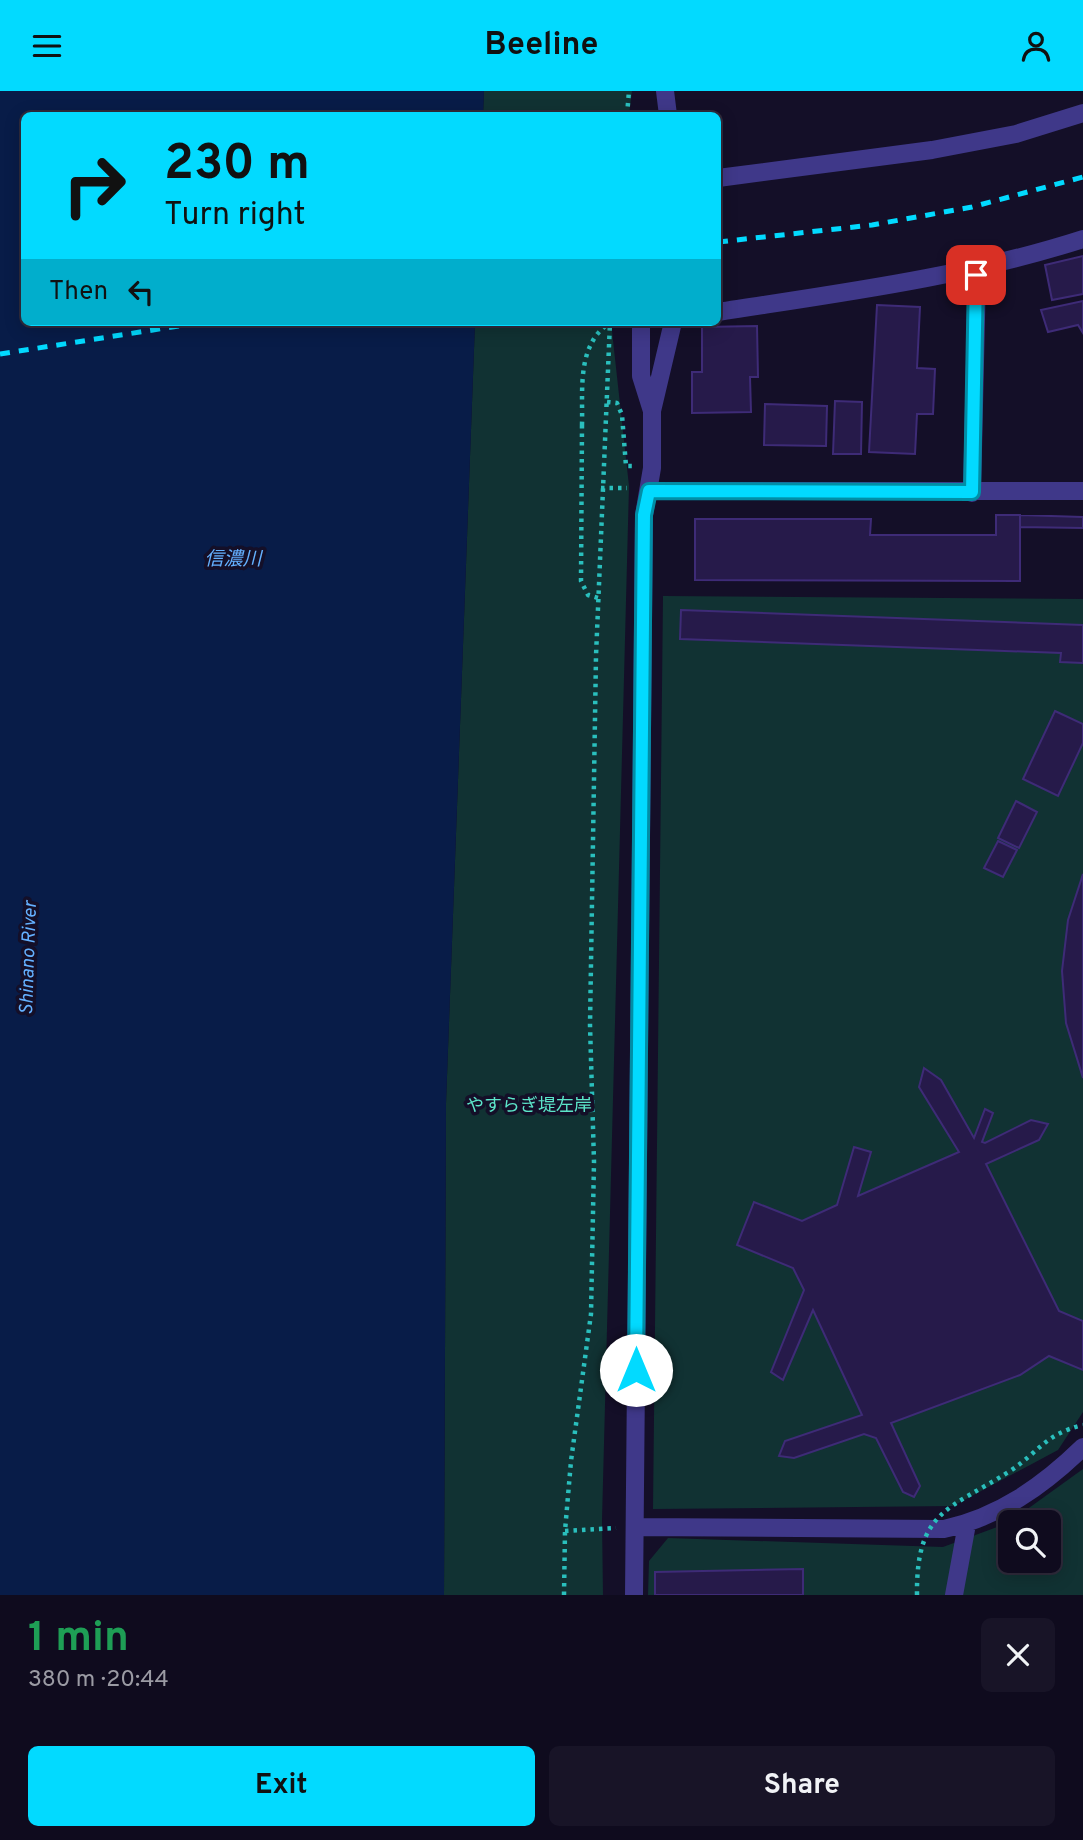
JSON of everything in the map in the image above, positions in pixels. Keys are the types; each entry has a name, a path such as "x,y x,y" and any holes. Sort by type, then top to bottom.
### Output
{"street":[{"path":"721,178 933,150 1016,134 1083,113"},
{"path":"721,311 886,286 1021,257 1083,239"},
{"path":"972,492 976,275"},
{"path":"641,326 641,376 652,411"},
{"path":"634,1595 644,515 652,468 652,411 672,326"},
{"path":"649,491 1083,491"},
{"path":"635,1527 944,1529 967,1524 1025,1495 1083,1447"},
{"path":"954,1595 967,1524"}],"path":[{"path":"627,112 629,91"},
{"path":"598,598 588,595 581,581 582,425 586,352 596,334 605,326"},
{"path":"564,1595 565,1531 571,1461 591,1314 594,1162 590,1025 598,598 610,326"},
{"path":"601,488 627,489 622,415 617,403 607,402"},
{"path":"626,466 633,466"},
{"path":"917,1595 917,1565 925,1536 946,1508 1013,1469 1062,1430 1083,1425"},
{"path":"565,1531 635,1527"}],"green space":[{"path":"484,91 632,91 629,112 483,112"},
{"name":"やすらぎ堤左岸","path":"475,326 611,326 629,486 602,1520 603,1595 444,1595 446,1103"},
{"path":"663,596 1083,599 1083,1412 1058,1450 953,1506 653,1509"},
{"path":"1083,1469 1083,1595 648,1595 649,1561 668,1538 943,1547 998,1527 998,1573 1061,1573 1061,1510 1026,1510"}],"water":[{"name":"信濃川","path":"0,91 484,91 483,112 21,112 21,326 475,326 446,1103 444,1595 0,1595"}],"building":[{"path":"1083,256 1083,294 1052,300 1045,265"},
{"path":"1083,301 1083,333 1078,325 1048,332 1041,310"},
{"path":"877,305 920,307 917,368 935,369 933,414 917,414 915,454 869,452"},
{"path":"757,326 758,377 750,377 751,412 692,413 692,372 702,372 702,327"},
{"path":"835,401 862,402 861,454 833,454"},
{"path":"765,404 827,406 826,446 764,445"},
{"path":"996,515 1020,515 1020,581 695,580 695,519 871,519 870,535 996,535"},
{"path":"1020,515 1083,517 1083,528 1020,527"},
{"path":"681,610 1083,625 1083,663 1060,662 1061,653 680,639"},
{"path":"1055,711 1083,724 1083,743 1058,796 1023,779"},
{"path":"1016,801 1037,812 1019,848 998,838"},
{"path":"998,841 1017,850 1003,877 984,868"},
{"path":"1083,874 1083,1078 1066,1023 1062,971 1068,920"},
{"path":"924,1068 941,1080 974,1138 985,1109 993,1113 982,1142 985,1143 1031,1120 1048,1124 1039,1140 986,1164 1059,1311 1083,1321 1083,1370 1049,1356 1020,1375 891,1423 920,1486 914,1497 903,1492 876,1438 864,1434 794,1458 779,1456 785,1441 862,1415 813,1310 783,1380 771,1372 804,1290 793,1268 737,1245 754,1202 802,1221 837,1205 854,1147 871,1152 858,1196 959,1152 919,1087"},
{"path":"803,1569 803,1595 655,1595 655,1572"}],"railway":[{"path":"721,242 872,225 972,207 1083,177"},
{"path":"0,354 178,326"}],"route":[{"path":"636,1370 644,515 649,491 972,492 976,275"}],"water label":[{"name":"Shinano River","path":"27,958"}]}
